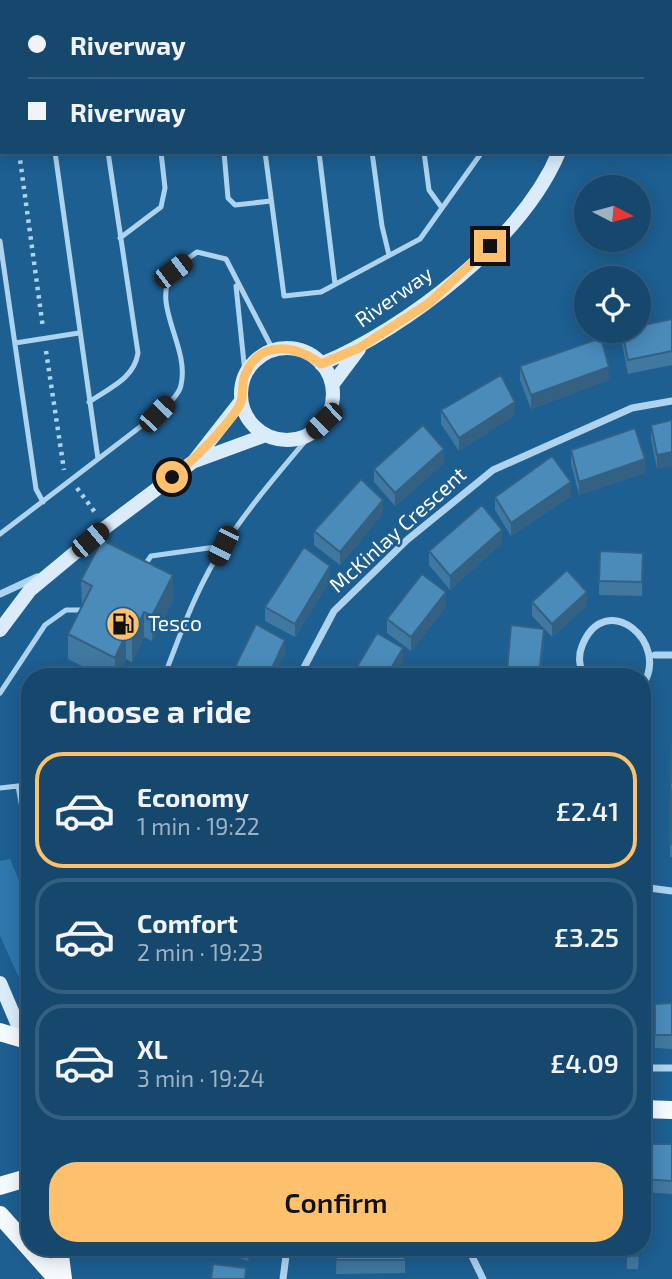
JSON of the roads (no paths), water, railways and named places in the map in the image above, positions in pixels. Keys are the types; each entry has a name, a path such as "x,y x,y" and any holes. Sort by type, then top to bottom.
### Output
{"main road":[{"path":"0,1032 21,1037"},
{"path":"651,1109 672,1110"},
{"path":"0,1186 21,1180"},
{"path":"0,1215 21,1239"},
{"path":"37,1256 57,1279"},
{"path":"60,1256 63,1279"}],"street":[{"name":"Riverway","path":"321,364 359,348 429,303 510,227 558,154"},
{"path":"289,348 304,351 321,364 332,385 332,401 324,421 312,432 298,439 282,440 266,435 246,416 242,401 246,373 255,360 273,350 289,348"},
{"name":"Riverway","path":"332,385 359,348"},
{"path":"0,629 30,590 106,527 194,461 242,401"},
{"name":"McKinlay Crescent","path":"304,668 334,611 407,540 493,470 632,408 672,401"},
{"path":"194,461 266,435"},
{"path":"0,594 59,567"},
{"path":"582,668 580,651 585,638 605,622 629,622 641,629 650,639 655,655 651,672"},
{"path":"655,655 672,655"},
{"path":"651,888 672,891"},
{"path":"0,983 21,1027"},
{"path":"651,1068 672,1068"},
{"path":"283,1279 286,1256"},
{"path":"472,1256 483,1279"}],"lane":[{"path":"55,154 98,459"},
{"path":"89,402 131,374 136,367 138,353 108,154"},
{"path":"120,238 161,207 164,188 161,154"},
{"path":"224,154 228,198 235,205 271,201"},
{"path":"265,154 284,296 321,292 420,239 481,154"},
{"path":"319,154 335,284"},
{"path":"372,154 382,226 389,255"},
{"path":"425,154 429,190 442,208"},
{"path":"0,241 36,489 43,502"},
{"path":"0,534 157,414 181,386 182,359 163,293 173,271 197,252 226,259 236,284 273,350"},
{"path":"236,284 246,373"},
{"path":"15,343 79,334"},
{"path":"167,668 183,625 223,546 259,495 312,432"},
{"path":"140,573 151,556 223,546"},
{"path":"0,693 46,625 66,610 92,610"},
{"path":"18,786 21,799"},
{"path":"0,789 21,786"}],"place":[{"name":"Tesco","path":"123,624"}]}
